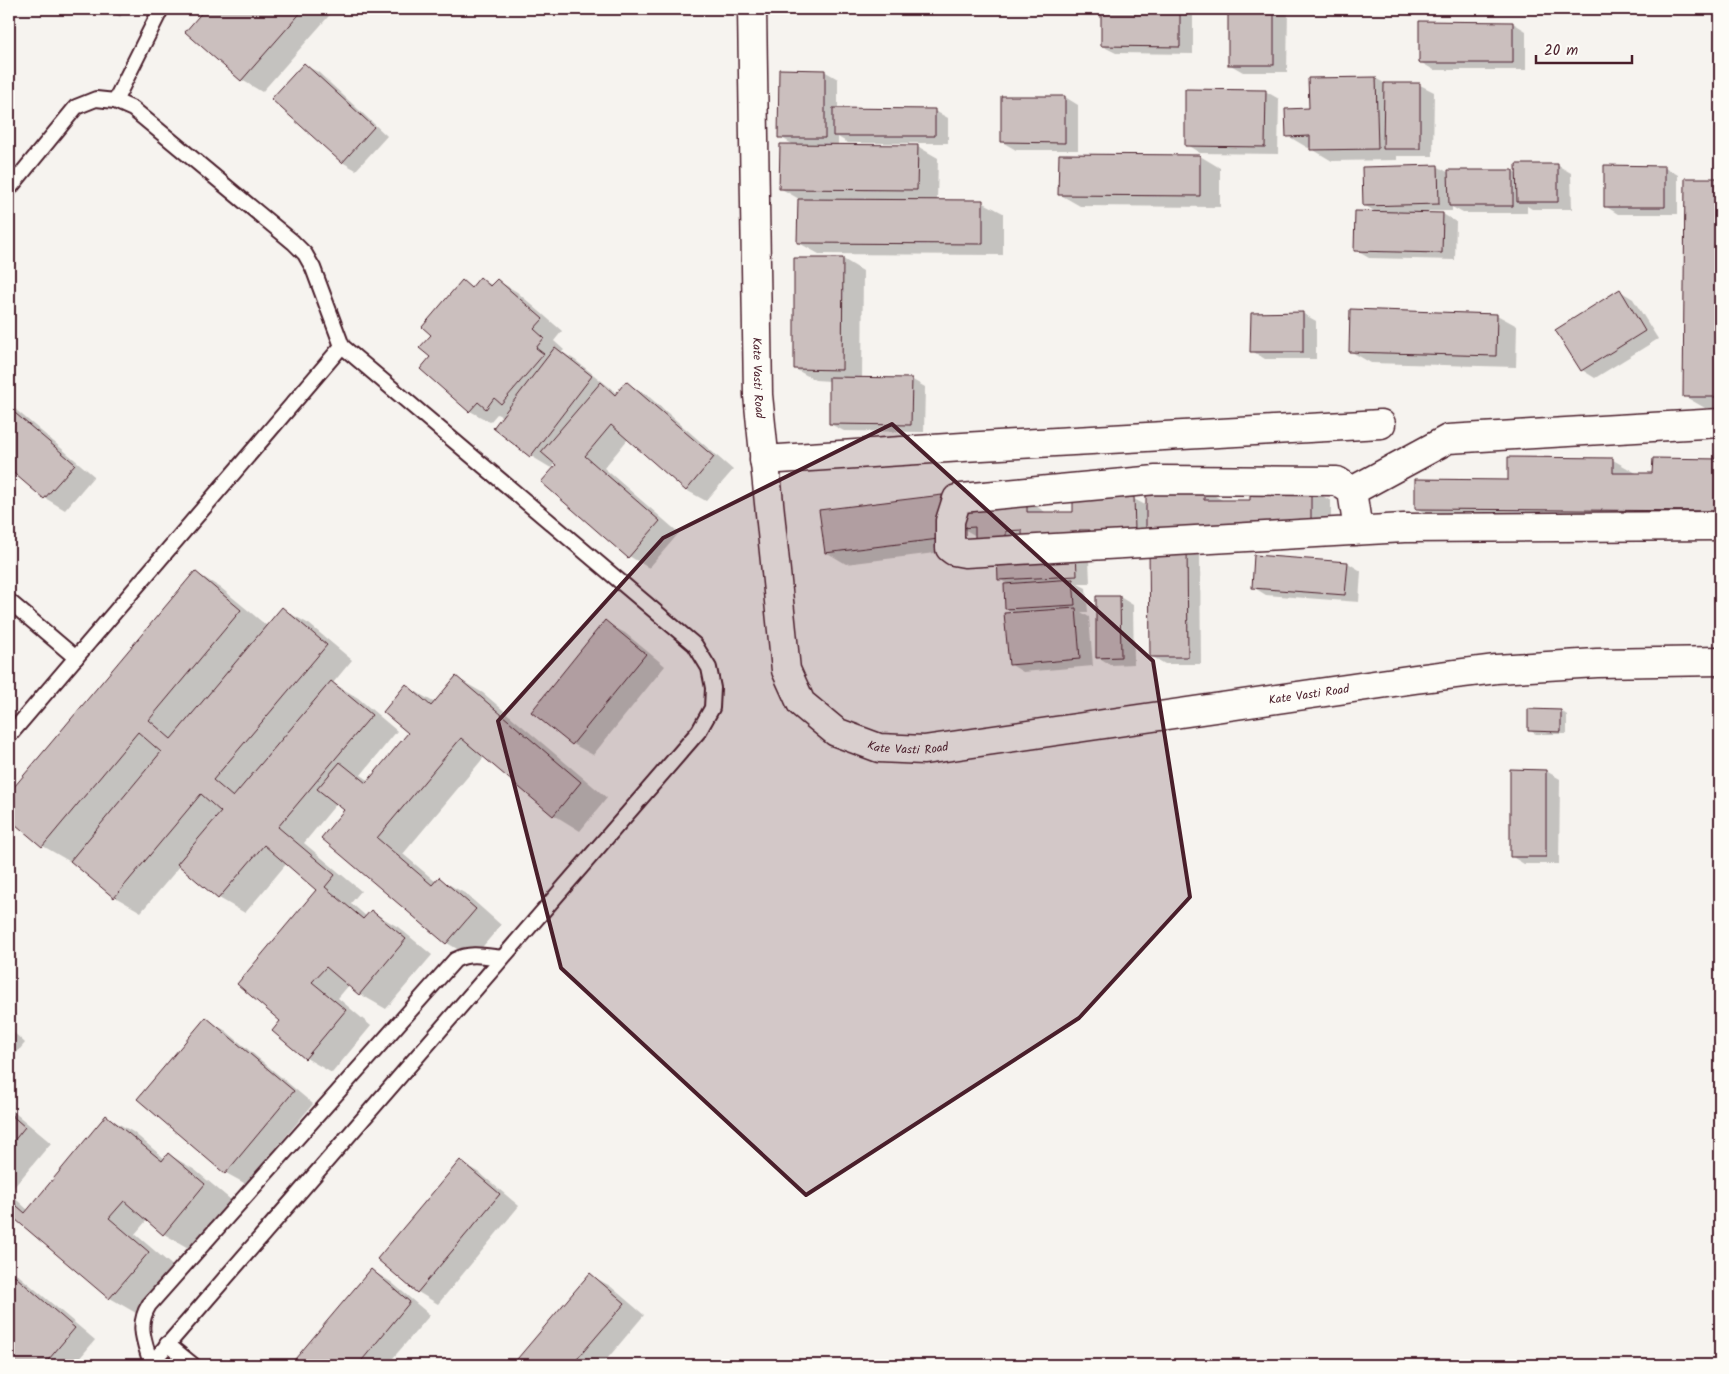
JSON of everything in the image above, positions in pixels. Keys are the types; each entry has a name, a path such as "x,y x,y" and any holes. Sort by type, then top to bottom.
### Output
{"street":[{"name":"Kate Vasti Road","path":"752,9 758,394 786,670 801,703 836,732 879,748 924,750 1415,679 1496,670 1597,663 1720,661"},
{"path":"1352,491 1448,439 1720,423"},
{"path":"764,460 1381,424"},
{"path":"1355,531 1356,517 1352,491 1337,481 1156,480 962,498 957,500 952,511 950,548 954,551 965,553 1355,531 1404,528 1720,526"}],"lane":[{"path":"116,100 161,9"},
{"path":"9,189 76,108 96,99 116,100 133,108 294,242 313,268 342,346 695,645 709,668 713,688 712,708 699,731 150,1365"},
{"path":"9,736 342,346"},
{"path":"9,601 76,658"},
{"path":"150,1365 142,1327 143,1315 149,1305 455,960 462,956 473,954 502,958"},
{"path":"167,1344 193,1365"}],"highlighted area":[{"path":"892,424 1153,661 1190,897 1079,1018 806,1195 561,968 498,721 663,538"}],"building":[{"path":"205,9 304,9 241,81 185,32"},
{"path":"1101,9 1180,9 1180,47 1101,46"},
{"path":"1228,9 1274,9 1274,65 1228,65"},
{"path":"1419,21 1513,22 1513,63 1419,63"},
{"path":"304,63 374,127 342,163 271,99"},
{"path":"779,69 825,70 825,138 778,138"},
{"path":"1376,77 1378,149 1310,150 1310,136 1286,137 1285,109 1309,108 1308,78"},
{"path":"1384,83 1420,83 1420,149 1383,149"},
{"path":"1185,89 1266,90 1265,147 1185,146"},
{"path":"1001,96 1065,96 1065,143 1001,142"},
{"path":"833,108 935,109 935,136 833,136"},
{"path":"780,144 918,145 917,190 779,189"},
{"path":"1059,154 1200,155 1200,196 1058,195"},
{"path":"1516,164 1558,164 1558,202 1517,202"},
{"path":"1438,165 1439,204 1363,206 1362,167"},
{"path":"1604,165 1665,166 1665,207 1604,207"},
{"path":"1448,170 1513,170 1513,206 1449,206"},
{"path":"1685,178 1720,178 1720,397 1683,397"},
{"path":"798,199 983,200 983,244 797,243"},
{"path":"1355,211 1443,213 1442,253 1354,251"},
{"path":"794,258 843,258 842,370 794,369"},
{"path":"480,277 490,286 497,279 543,319 534,329 544,338 536,348 544,354 501,404 494,398 486,409 478,402 469,412 420,369 430,357 419,348 431,335 422,327 462,280 471,288"},
{"path":"1620,289 1645,331 1581,371 1555,330"},
{"path":"1350,309 1497,314 1496,356 1349,352"},
{"path":"1303,312 1303,352 1250,352 1251,313"},
{"path":"555,347 592,376 530,457 493,428"},
{"path":"829,377 912,378 911,425 829,424"},
{"path":"626,381 714,457 686,491 611,425 585,456 660,521 628,558 541,482 556,465 541,452 601,382 615,395"},
{"path":"9,408 75,464 44,499 9,469"},
{"path":"1508,457 1613,458 1613,473 1652,473 1653,458 1720,459 1720,511 1415,509 1415,479 1508,480"},
{"path":"1146,488 1204,488 1204,500 1250,500 1250,488 1311,488 1311,530 1146,530"},
{"path":"942,495 947,538 825,553 819,510"},
{"path":"1134,497 1135,530 1090,542 1089,530 1079,530 1079,543 1022,544 1022,530 1006,531 1006,544 975,544 975,527 960,528 959,500 1027,499 1027,512 1073,512 1073,498"},
{"path":"1149,546 1187,546 1188,657 1150,657"},
{"path":"1076,550 1077,576 998,580 997,553"},
{"path":"1254,555 1348,562 1345,595 1252,588"},
{"path":"195,571 241,610 149,720 171,739 282,607 327,645 213,780 233,797 331,681 372,715 278,827 335,875 325,887 363,919 371,910 406,939 359,995 326,967 312,982 346,1010 305,1059 272,1031 280,1021 237,984 316,890 264,845 218,899 177,864 221,812 201,794 114,898 70,861 161,752 138,732 42,847 9,819 9,793"},
{"path":"1073,579 1075,605 1005,609 1004,584"},
{"path":"1096,596 1120,596 1121,657 1096,658"},
{"path":"1076,608 1080,659 1009,665 1004,613"},
{"path":"605,620 646,654 572,745 531,712"},
{"path":"456,676 581,782 553,816 461,738 377,838 432,885 439,877 476,909 446,944 321,838 344,810 317,789 340,762 366,783 408,733 383,712 406,684 431,706"},
{"path":"1528,709 1561,710 1561,732 1528,731"},
{"path":"1510,769 1546,770 1546,857 1510,857"},
{"path":"206,1017 294,1091 225,1174 137,1099"},
{"path":"9,1113 25,1127 9,1147"},
{"path":"106,1115 162,1161 168,1153 205,1184 163,1235 124,1201 109,1218 149,1252 109,1299 9,1214 9,1199 25,1213"},
{"path":"460,1160 500,1194 417,1293 377,1259"},
{"path":"371,1269 410,1302 358,1365 290,1365"},
{"path":"9,1271 75,1328 44,1365 9,1365"},
{"path":"590,1273 625,1303 572,1365 512,1365"}]}
